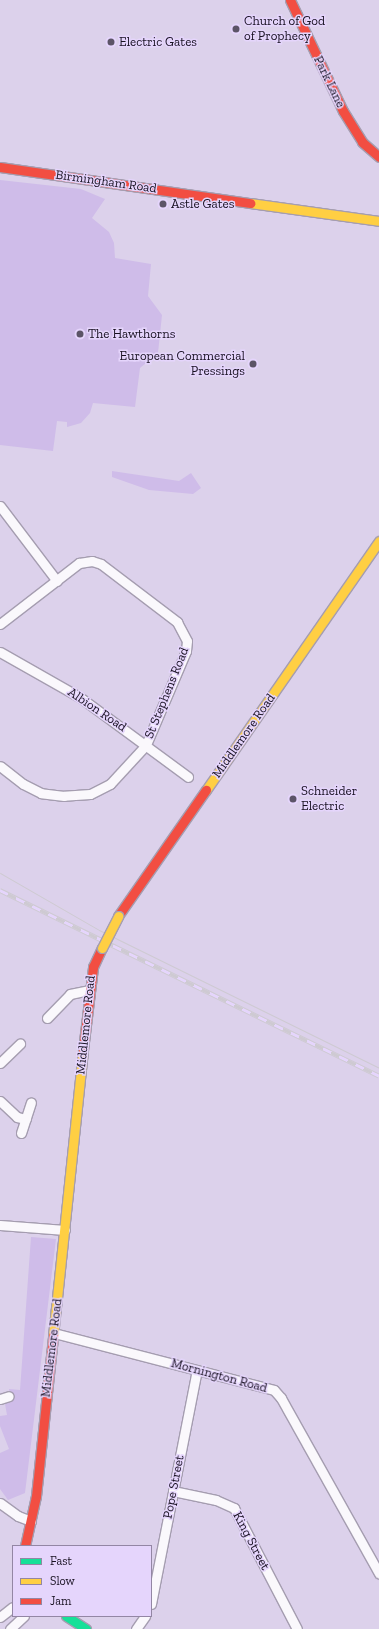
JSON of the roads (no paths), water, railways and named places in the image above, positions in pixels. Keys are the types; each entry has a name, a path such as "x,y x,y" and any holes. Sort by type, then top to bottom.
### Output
{"main road":[{"name":"Park Lane","path":"294,1 343,111 362,142 379,157"},
{"name":"Birmingham Road","path":"0,167 379,221"},
{"name":"Middlemore Road","path":"25,1545 36,1496 89,990 93,967 118,916 379,541"},
{"path":"68,1617 86,1629"}],"street":[{"path":"0,506 57,581"},
{"name":"St Stephens Road","path":"0,624 79,563 92,561 101,564 177,622 184,632 187,641 186,651 146,745 110,784 90,794 64,796 41,793 23,784 0,766"},
{"name":"Albion Road","path":"0,652 81,698 188,776"},
{"path":"47,1018 70,994 89,990"},
{"path":"0,1063 20,1044"},
{"path":"0,1101 17,1117 26,1119"},
{"path":"21,1133 31,1104"},
{"path":"0,1225 65,1230"},
{"name":"Mornington Road","path":"54,1333 257,1384 274,1390 281,1398 379,1573"},
{"name":"Pope Street","path":"152,1599 197,1370"},
{"name":"King Street","path":"173,1491 216,1500 234,1508 297,1629"},
{"path":"0,1503 18,1516 31,1521"},
{"path":"0,1617 12,1608"},
{"path":"10,1629 23,1617"},
{"path":"136,1629 144,1617"}],"tram line":[{"path":"0,873 99,930 379,1068"}],"railway":[{"path":"0,890 379,1076"}],"place":[{"name":"Church of God of Prophecy","path":"236,29"},
{"name":"Electric Gates","path":"111,42"},
{"name":"Astle Gates","path":"163,204"},
{"name":"The Hawthorns","path":"80,334"},
{"name":"European Commercial Pressings","path":"253,364"},
{"name":"Schneider Electric","path":"293,799"}]}
